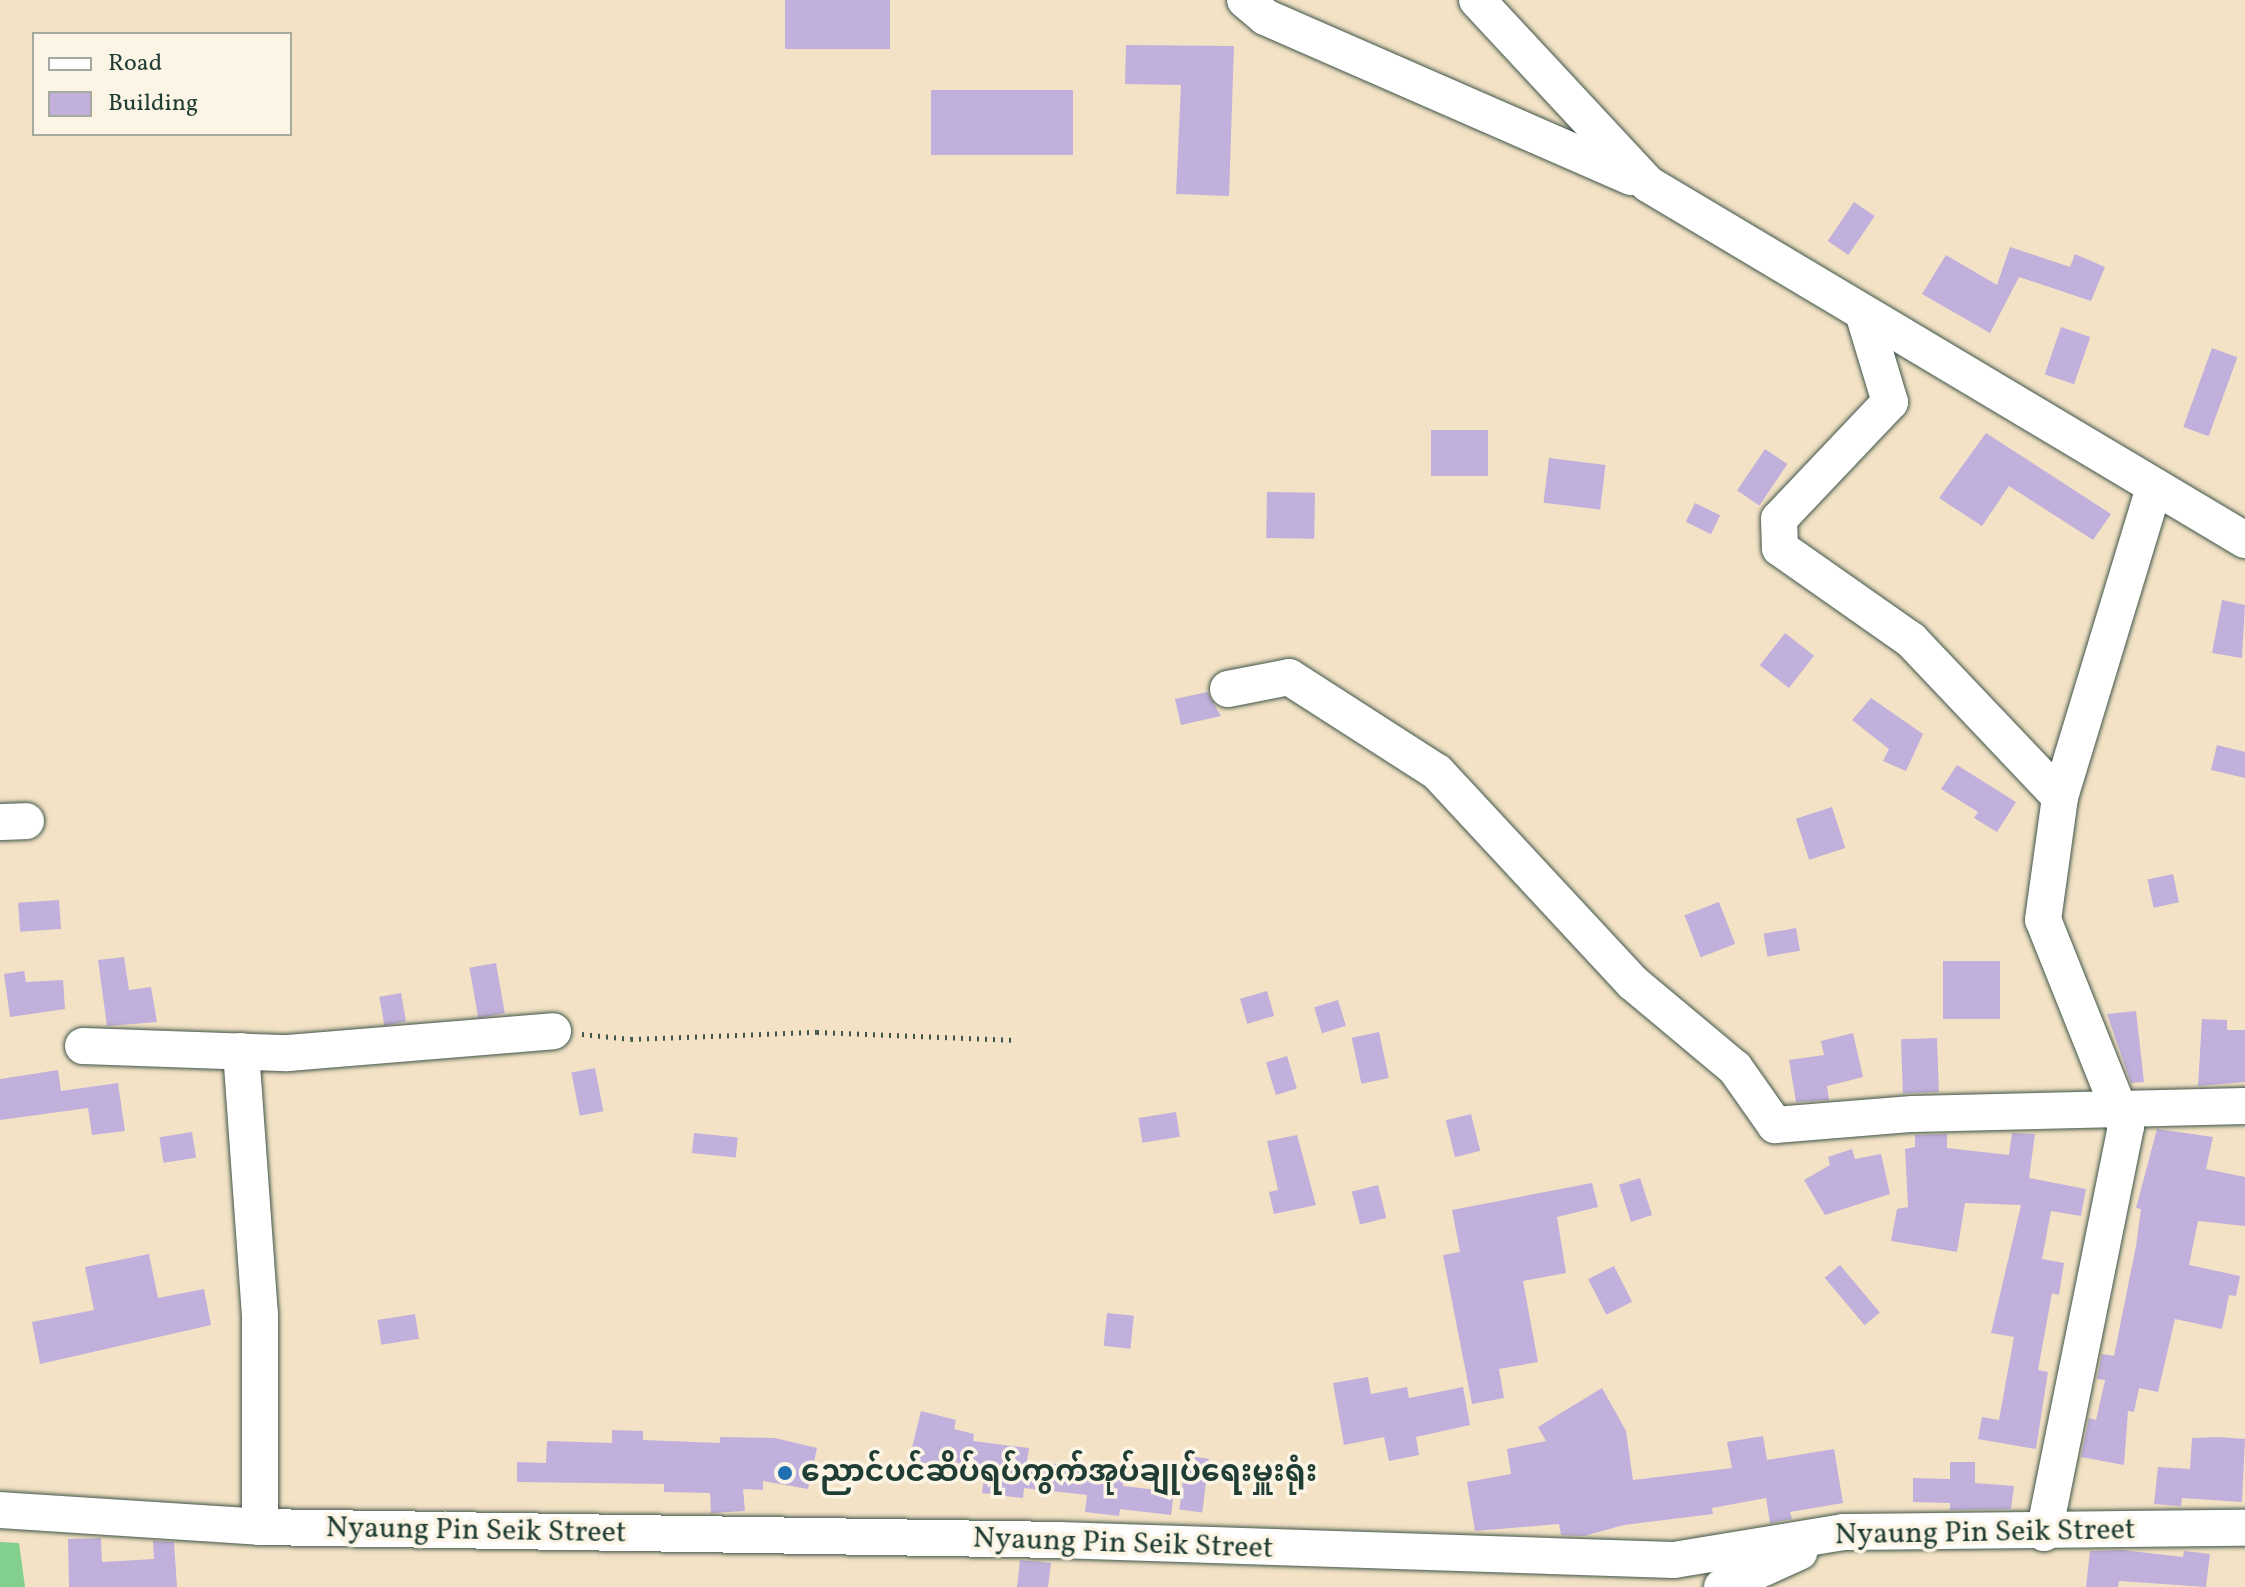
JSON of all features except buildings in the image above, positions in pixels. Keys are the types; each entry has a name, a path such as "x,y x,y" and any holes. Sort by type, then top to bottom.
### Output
{"street":[{"path":"1245,0 1265,17 1525,126 1648,184 1864,316 2245,540"},
{"path":"1477,0 1648,184"},
{"path":"1864,316 1890,402 1779,519 1780,548 1911,640 2060,797"},
{"path":"2044,1533 2126,1127 2043,920 2060,797 2154,487"},
{"path":"1228,689 1289,677 1437,772 1632,982 1735,1068 1775,1125 2117,1106 2245,1106"},
{"path":"83,1046 288,1053 553,1031"},
{"path":"241,1051 260,1314 260,1527"},
{"name":"Nyaung Pin Seik Street","path":"0,1510 260,1527 1058,1540 1674,1560 1844,1532 2044,1533 2245,1528"},
{"path":"1722,1587 1844,1532"},
{"path":"1597,1559 1625,1587"}],"path":[{"path":"553,1031 631,1039 817,1032 1016,1040"}],"green space":[{"path":"0,1542 19,1543 25,1587 0,1587"}],"place":[{"name":"ညောင်ပင်ဆိပ်ရပ်ကွက်အုပ်ချုပ်ရေးမှူးရုံး","path":"785,1473"}]}
